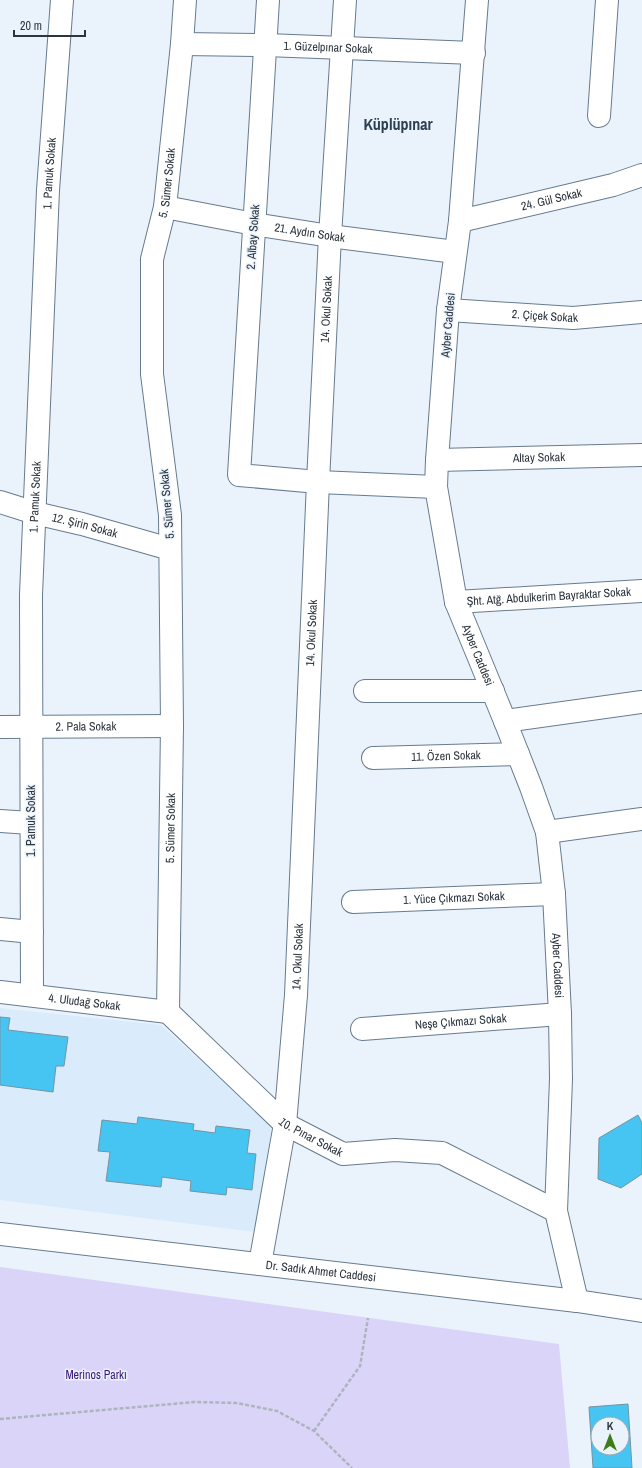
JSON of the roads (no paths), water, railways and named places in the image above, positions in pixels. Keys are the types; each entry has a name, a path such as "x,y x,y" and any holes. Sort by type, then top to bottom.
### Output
{"street":[{"name":"1. Pamuk Sokak","path":"32,995 30,595 35,513 48,190 62,0"},
{"name":"5. Sümer Sokak","path":"168,1012 172,726 170,515 152,374 152,259 165,207 182,44 185,0"},
{"name":"2. Albay Sokak","path":"268,0 239,475 318,482"},
{"name":"14. Okul Sokak","path":"260,1264 285,1124 296,995 330,236 345,0"},
{"name":"Ayber Caddesi","path":"477,0 460,221 448,310 436,487 456,602 505,721 547,832 554,894 560,1014 561,1079 556,1211 577,1301"},
{"path":"599,116 607,0"},
{"name":"1. Güzelpınar Sokak","path":"182,44 266,45 474,53"},
{"name":"24. Gül Sokak","path":"460,221 613,185 642,175"},
{"name":"21. Aydın Sokak","path":"165,207 254,224 330,236 455,252"},
{"name":"2. Çiçek Sokak","path":"448,310 573,318 642,312"},
{"name":"Altay Sokak","path":"437,460 642,455"},
{"path":"318,482 436,487"},
{"name":"12. Şirin Sokak","path":"0,502 170,550"},
{"name":"Şht. Atğ. Abdulkerim Bayraktar Sokak","path":"456,602 642,591"},
{"path":"365,691 493,691"},
{"path":"505,721 642,702"},
{"name":"2. Pala Sokak","path":"0,726 172,726"},
{"name":"11. Özen Sokak","path":"373,758 518,754"},
{"path":"547,832 642,819"},
{"path":"0,820 31,823"},
{"name":"1. Yüce Çıkmazı Sokak","path":"353,902 554,894"},
{"path":"0,929 32,932"},
{"name":"4. Uludağ Sokak","path":"0,992 168,1012"},
{"name":"10. Pınar Sokak","path":"168,1012 285,1124 343,1154 395,1150 442,1153 556,1211"},
{"name":"Neşe Çıkmazı Sokak","path":"362,1029 560,1014"},
{"name":"Dr. Sadık Ahmet Caddesi","path":"0,1234 577,1301 642,1311"}],"district":[{"name":"Küplüpınar","path":"398,124"}],"park label":[{"name":"Merinos Parkı","path":"96,1375"}]}
